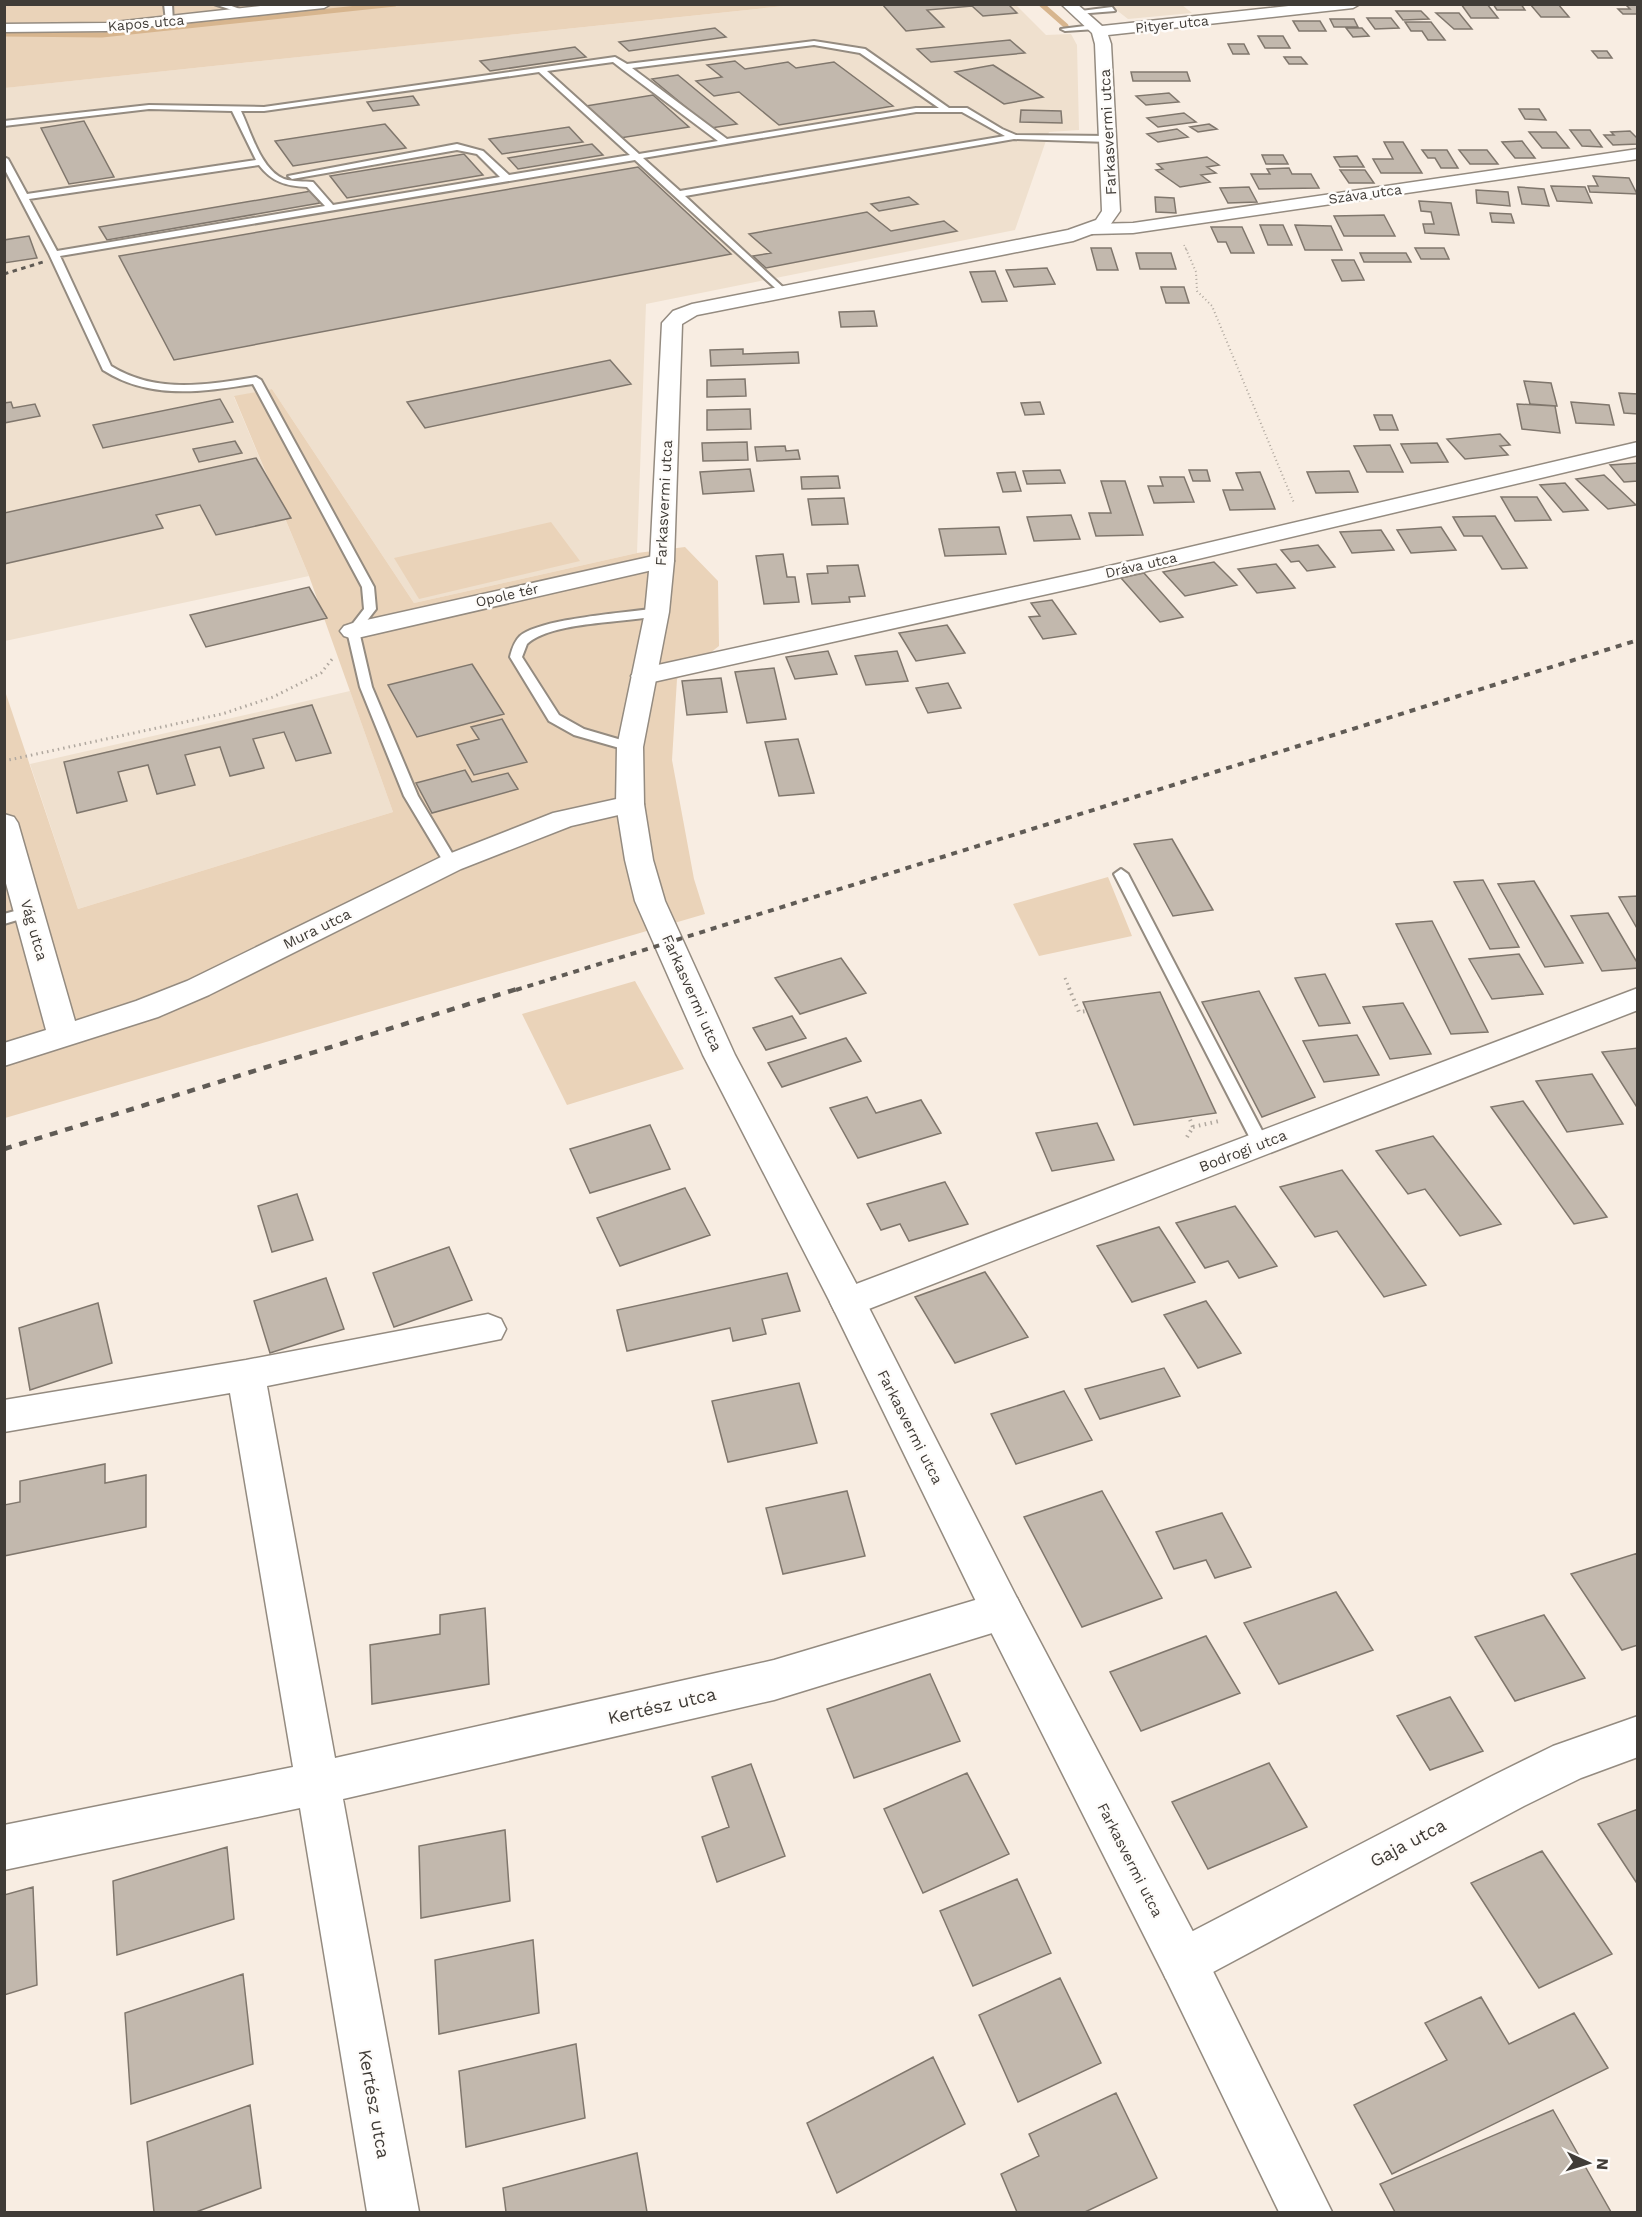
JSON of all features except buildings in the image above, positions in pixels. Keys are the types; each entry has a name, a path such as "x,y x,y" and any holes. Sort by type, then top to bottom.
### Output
{"street":[{"name":"Kapos utca","path":"4,28 75,28 170,21 324,4"},
{"name":"Pityer utca","path":"1096,29 1353,4"},
{"path":"1072,8 1096,29"},
{"name":"Farkasvermi utca","path":"1096,29 1103,44 1109,139 1111,211 1102,224 1073,235 692,310 680,315 672,323 662,561 657,612 630,747 630,804 639,860 650,901 719,1055 848,1302 1002,1611 1183,1962 1306,2212"},
{"name":"Száva utca","path":"1092,229 1126,228 1174,222 1638,154"},
{"name":"Dráva utca","path":"644,676 1088,578 1638,448"},
{"name":"Opole tér","path":"353,631 662,561"},
{"name":"Mura utca","path":"4,1054 147,1009 198,988 451,863 563,819 630,804"},
{"name":"Vág utca","path":"4,823 17,916 64,1036"},
{"name":"Bodrogi utca","path":"848,1302 1638,998"},
{"path":"4,1416 246,1375 488,1329"},
{"name":"Kertész utca","path":"246,1375 393,2212"},
{"name":"Kertész utca","path":"4,1848 318,1783 774,1680 1002,1611"},
{"name":"Gaja utca","path":"1183,1962 1508,1791 1569,1761 1638,1736"}],"lane":[{"path":"168,4 170,21"},
{"path":"217,4 247,13"},
{"path":"1072,8 1112,9"},
{"path":"1065,29 1096,29"},
{"path":"625,67 814,42 862,51 946,109"},
{"path":"4,124 149,107 198,106 236,110 264,109 615,59 724,142"},
{"path":"541,70 784,293"},
{"path":"54,254 916,110 946,109 972,112 999,131 1015,137"},
{"path":"236,110 261,162 273,178 291,183 310,184 331,208"},
{"path":"678,194 1015,137 1109,139"},
{"path":"273,178 457,147 472,148 483,153 507,179"},
{"path":"4,159 54,254 107,368 118,376 145,386 210,387 256,380 369,587 370,609 353,631 366,687 411,796 451,863"},
{"path":"25,197 261,162"},
{"path":"630,747 579,732 554,718 516,657 520,643 528,637 556,628 657,612"},
{"path":"1121,874 1261,1144"}],"path":[{"path":"1174,222 1196,272 1197,291 1212,306 1304,526"},
{"path":"4,761 222,714 273,697 321,673 353,631"},
{"path":"1065,978 1079,1012 1087,1011"}],"shaded area":[{"path":"5,4 794,5 5,88"},
{"path":"1015,4 1046,35 1071,34 1077,45 1079,130 1049,132 1015,230 646,304 637,553 414,603 272,389 234,397 309,576 5,641 4,88 794,5"},
{"path":"1110,5 1182,5 1192,13 1128,19"},
{"path":"272,389 414,603 637,553 685,547 718,581 719,646 677,679 672,760 694,879 705,914 5,1118 4,688 78,909 393,812 309,576 234,396"},
{"path":"551,522 580,561 419,599 394,558"},
{"path":"350,691 393,812 78,909 30,764"},
{"path":"1108,877 1132,936 1039,956 1013,904"},
{"path":"635,981 684,1069 567,1105 522,1014"}],"waterway":[{"path":"4,34 102,35 395,4"},
{"path":"1041,4 1066,26"}],"railway":[{"path":"4,274 43,262"},
{"path":"516,990 1638,640"},
{"path":"4,1149 520,988"}]}
